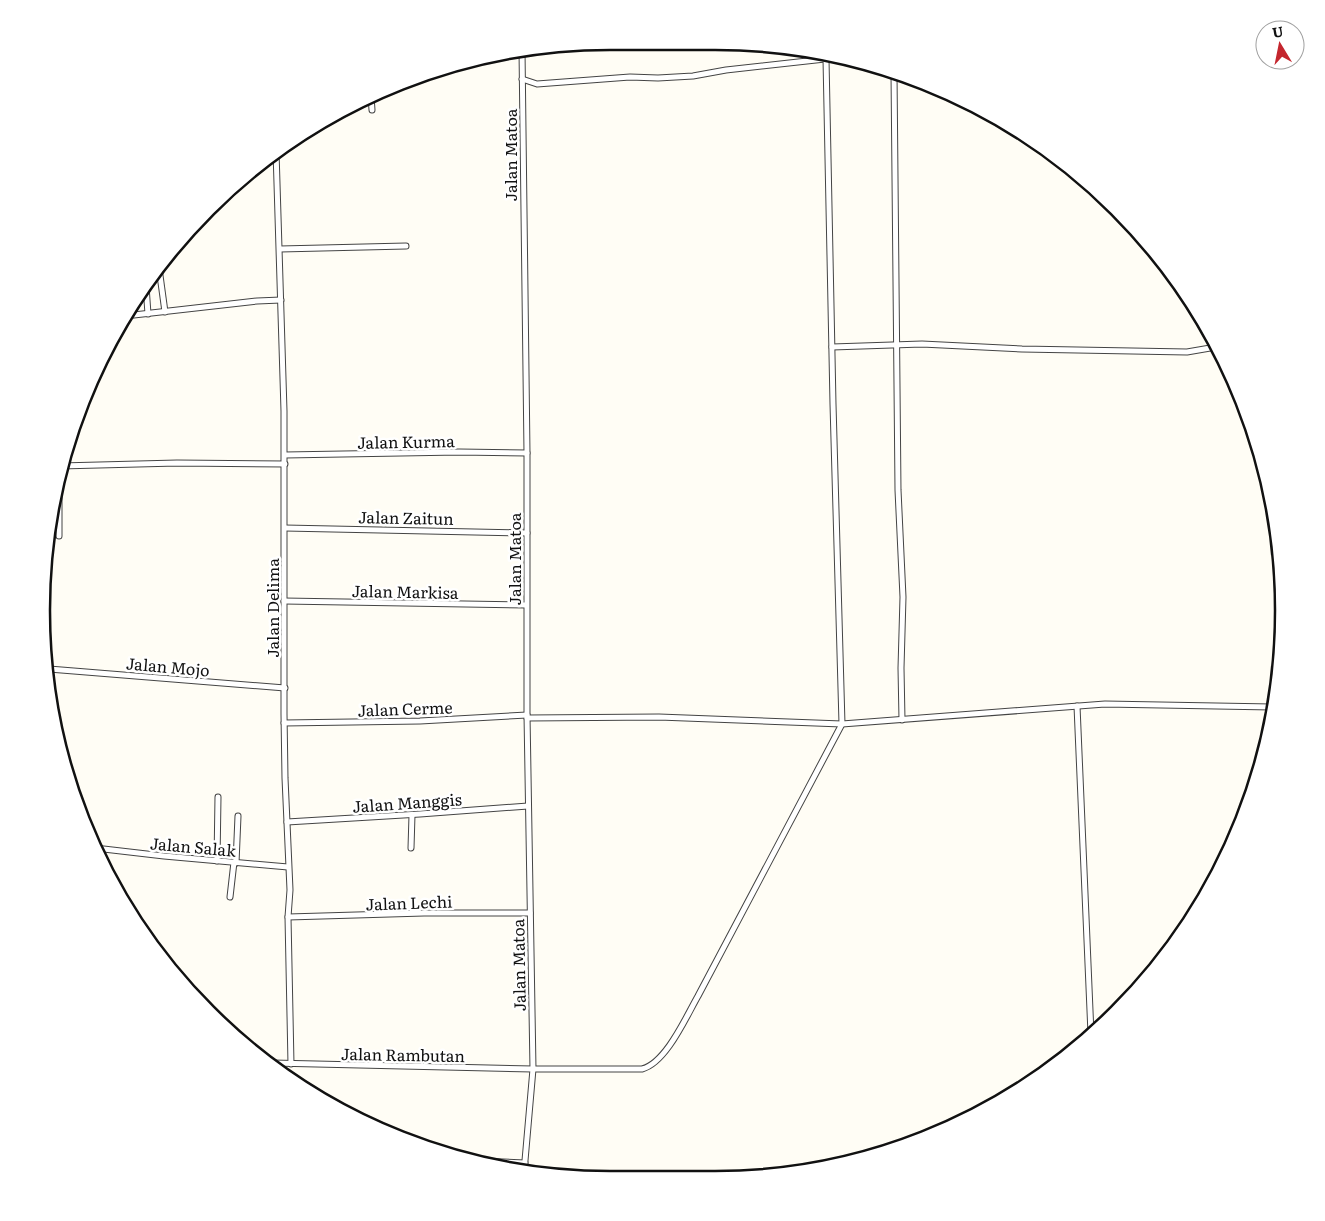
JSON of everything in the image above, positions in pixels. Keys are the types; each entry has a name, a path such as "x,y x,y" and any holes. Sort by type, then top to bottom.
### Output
{"street":[{"name":"Jalan Matoa","path":"522,58 527,453 527,717 532,1069 525,1163"},
{"path":"522,79 537,84 630,77 693,76 726,70 818,60"},
{"path":"826,61 842,724"},
{"path":"894,80 898,490 903,597 900,668 902,720"},
{"path":"372,104 372,110"},
{"name":"Jalan Delima","path":"276,161 285,455 284,723 291,1064"},
{"path":"280,249 406,246"},
{"path":"160,277 165,312"},
{"path":"147,295 148,314"},
{"path":"134,315 281,300"},
{"path":"832,347 896,344 1169,352 1200,351 1210,349"},
{"name":"Jalan Kurma","path":"285,455 460,452 527,453"},
{"path":"69,466 177,463 285,464"},
{"path":"59,513 59,536"},
{"name":"Jalan Zaitun","path":"285,528 527,533"},
{"name":"Jalan Markisa","path":"284,601 526,605"},
{"name":"Jalan Mojo","path":"53,669 285,688"},
{"name":"Jalan Cerme","path":"284,723 527,717 659,717 842,724 1105,704 1266,707"},
{"path":"1077,706 1092,1025"},
{"name":"Jalan Rambutan","path":"281,1064 532,1069 642,1069 649,1067 662,1055 673,1040 698,996 842,724"},
{"path":"217,861 218,797"},
{"name":"Jalan Manggis","path":"287,822 528,806"},
{"path":"411,848 412,815"},
{"path":"230,897 235,862 238,816"},
{"name":"Jalan Salak","path":"104,849 288,867"},
{"name":"Jalan Lechi","path":"288,917 424,913 530,913"},
{"path":"517,1163 525,1163"}]}
